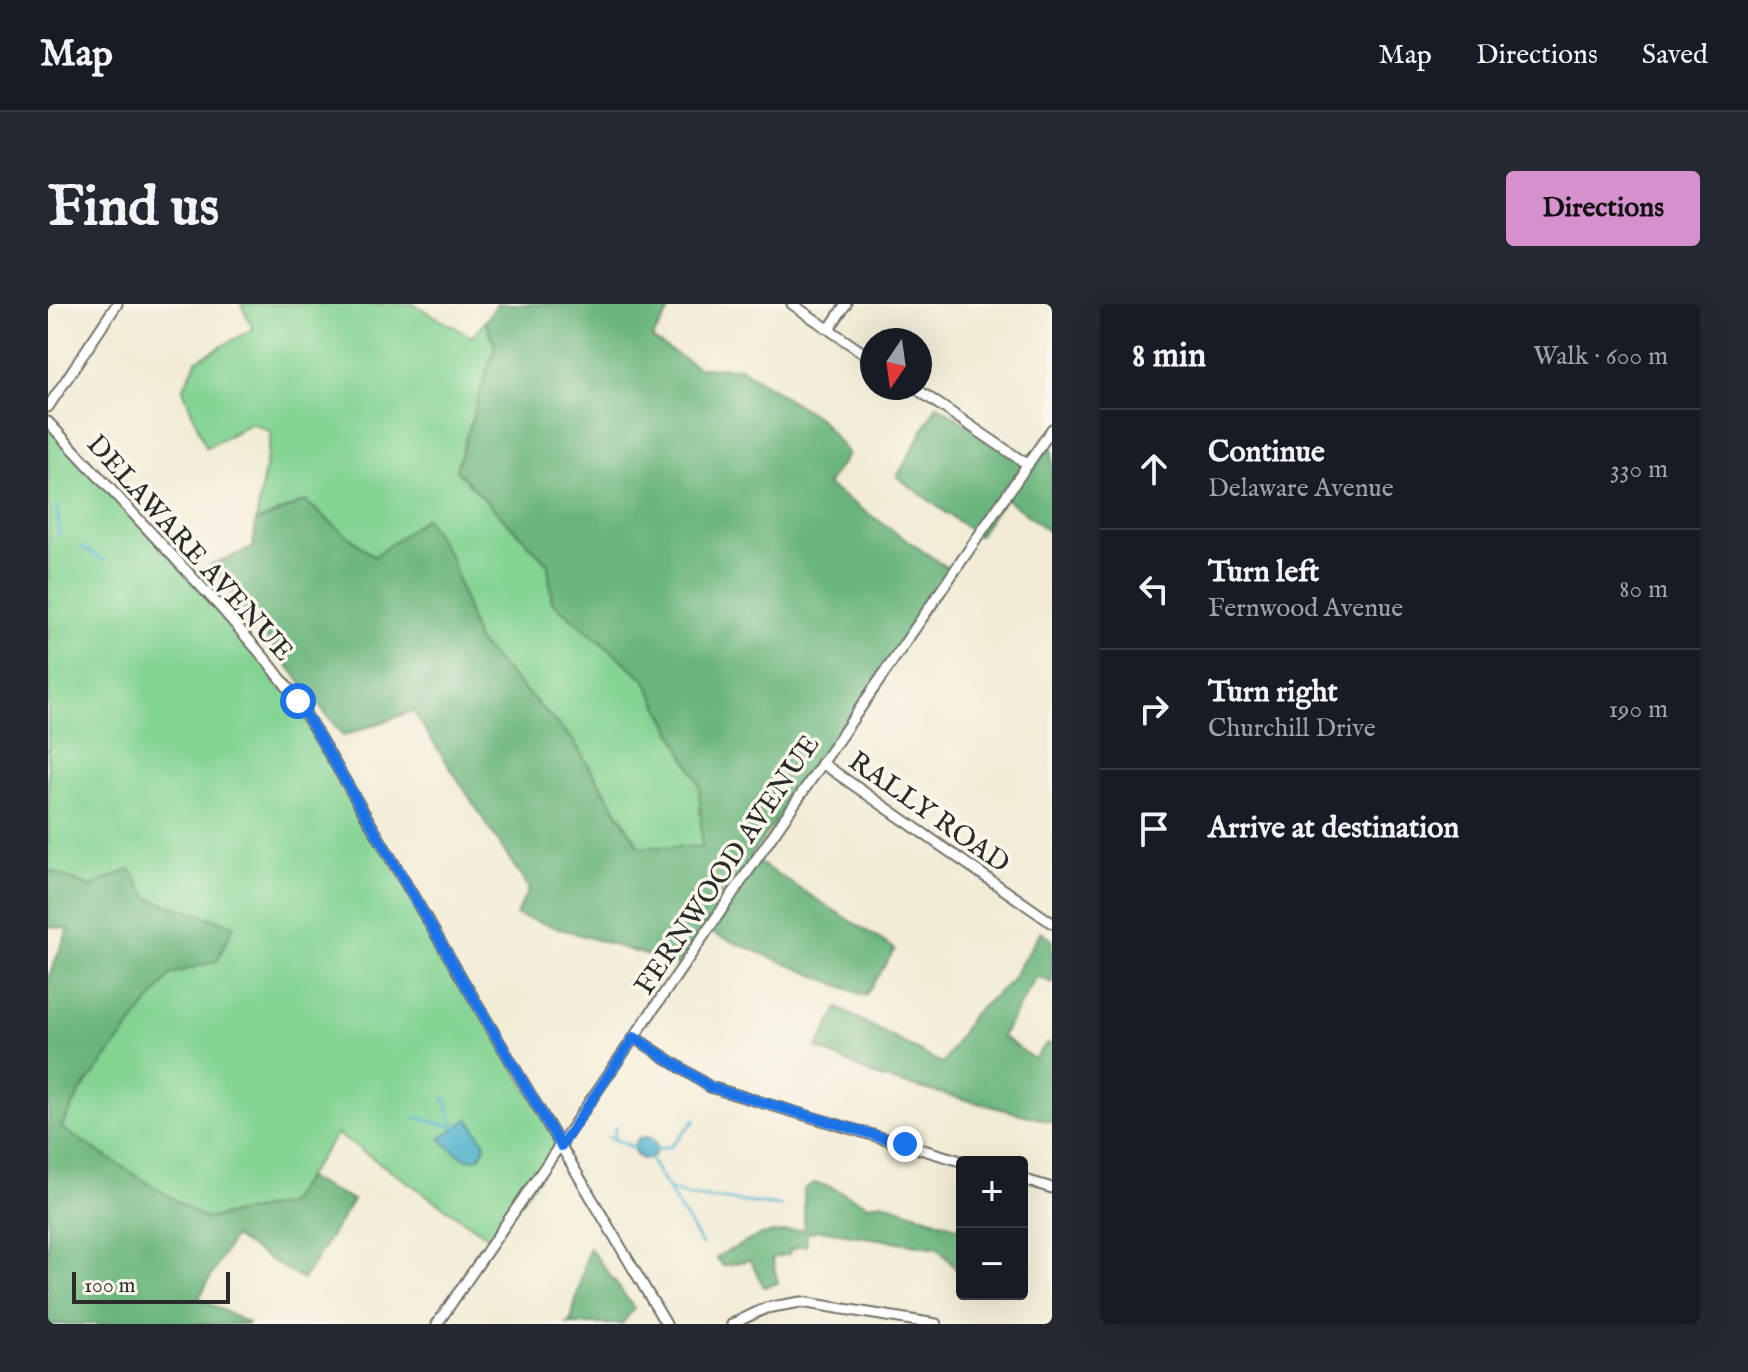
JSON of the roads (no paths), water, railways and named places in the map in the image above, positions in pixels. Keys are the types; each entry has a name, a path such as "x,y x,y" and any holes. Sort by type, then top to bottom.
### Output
{"street":[{"path":"48,407 117,304"},
{"path":"792,304 860,351"},
{"path":"829,329 846,304"},
{"path":"932,400 1028,465"},
{"name":"DELAWARE AVENUE","path":"48,422 222,609 298,701 666,1324"},
{"name":"FERNWOOD AVENUE","path":"437,1324 1052,429"},
{"name":"RALLY ROAD","path":"822,763 1052,923"},
{"path":"634,1037 710,1087 956,1160"},
{"path":"1028,1181 1052,1188"},
{"path":"732,1324 766,1308 801,1302 936,1324"}],"water":[{"path":"469,1119 485,1144 482,1153 471,1159 458,1154 440,1138"},
{"path":"641,1137 649,1137 656,1148 649,1159 641,1159 634,1152 634,1144"}],"waterway":[{"path":"57,505 59,535"},
{"path":"81,547 104,560"},
{"path":"444,1098 456,1127"},
{"path":"416,1117 456,1127"},
{"path":"655,1150 670,1147 695,1120"},
{"path":"614,1139 615,1127"},
{"path":"608,1137 635,1148"},
{"path":"648,1156 702,1245"},
{"path":"670,1190 690,1196 781,1206"}]}
